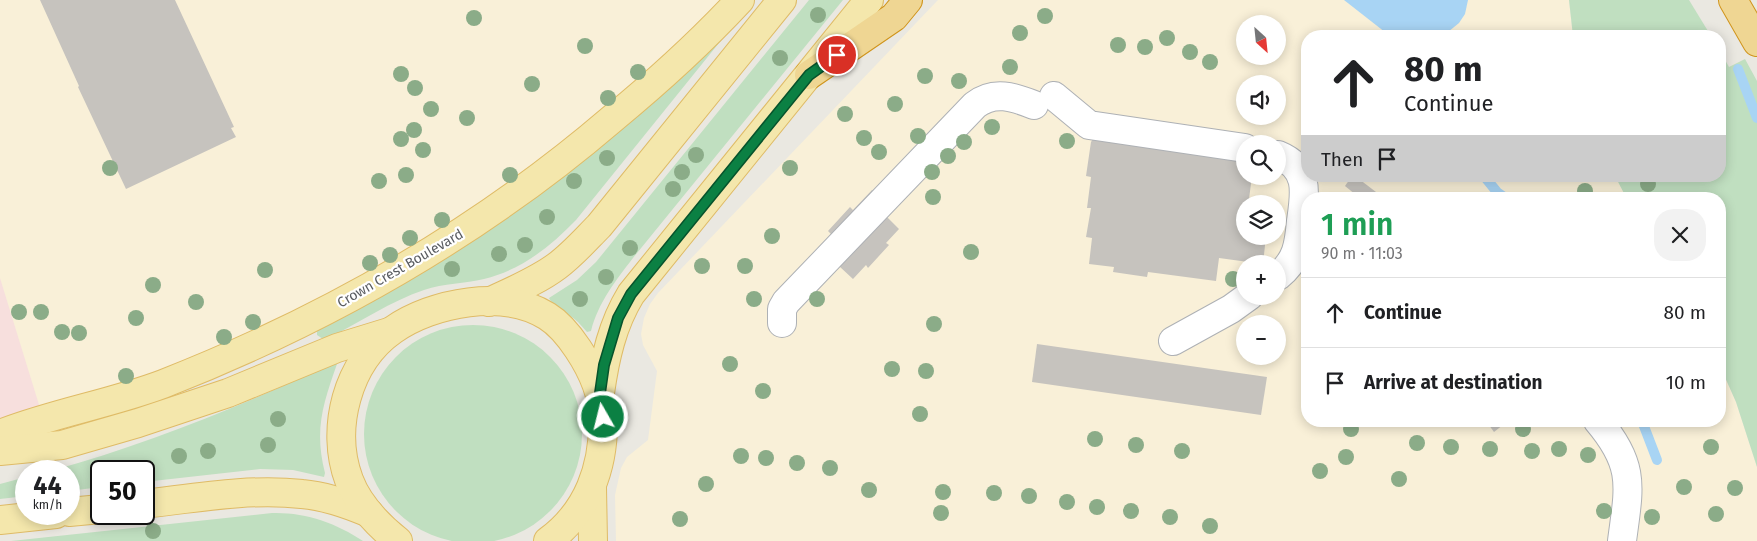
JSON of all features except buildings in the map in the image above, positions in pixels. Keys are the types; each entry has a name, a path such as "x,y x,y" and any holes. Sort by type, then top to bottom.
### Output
{"highway":[{"path":"809,75 894,17 908,0"},
{"path":"1733,0 1757,42"}],"main road":[{"name":"Crown Crest Boulevard","path":"0,434 116,399 199,369 306,320 381,281 442,245 500,207 565,159 656,82 740,0"},
{"path":"489,302 529,284 556,267 584,241 604,220 782,0"},
{"path":"600,393 604,365 613,332 631,294 869,0"},
{"path":"0,452 62,444 138,423 228,393 338,348 392,330 424,314 442,308 474,301 524,306 556,323 574,342 583,356 600,393 603,408 603,440 599,468 592,488 574,517 548,541"},
{"path":"392,330 369,354 350,387 342,419 342,439 345,467 350,482 369,513 380,526 398,541"},
{"path":"592,488 593,541"},
{"path":"155,503 220,495 278,492 303,494 331,500 369,513"},
{"path":"0,520 15,518"}],"lane":[{"path":"782,323 782,309 786,302 980,101 992,97 1006,96 1044,101 1089,126 1236,147"},
{"path":"1286,159 1291,161 1301,176"},
{"path":"1286,269 1290,265 1298,247 1301,224"},
{"path":"1173,341 1238,305"},
{"path":"1603,427 1619,450 1627,476 1627,497 1622,541"}],"shaded area":[{"path":"0,0 721,0 655,66 582,130 490,198 412,247 330,293 265,326 181,362 121,383 0,419"},
{"path":"938,0 1569,0 1572,30 1301,30 1301,182 1618,182 1623,192 1301,192 1301,427 1726,427 1726,380 1736,402 1757,467 1757,541 616,541 615,495 621,468 627,457 648,440 657,371 643,345 641,334 644,318 650,304 658,293"},
{"path":"0,278 40,408 0,419"}],"green space":[{"path":"809,0 843,0 633,258 608,292 598,311 591,331 587,332 549,298 577,280 596,262"},
{"path":"1569,0 1689,0 1707,30 1572,30"},
{"path":"720,35 723,38 576,220 545,248 523,263 498,275 477,281 424,290 388,306 329,338 323,339 317,335 317,330"},
{"path":"1745,59 1757,81 1757,467 1736,402 1726,380 1726,192 1623,192 1618,182 1726,182 1726,62 1729,67"},
{"path":"473,325 494,327 515,333 533,343 550,357 564,374 574,392 581,423 580,455 574,476 564,494 550,511 533,525 515,535 494,541 452,541 431,535 413,525 396,511 382,494 372,476 366,455 364,434 366,413 372,392 382,374 396,357 413,343 431,333 452,327"},
{"path":"335,363 337,364 324,405 320,430 324,477 293,470 260,469 155,481 155,460 90,460 90,488 80,490 80,462 195,423"},
{"path":"15,480 15,497 0,499 0,484"},
{"path":"272,513 296,514 320,520 342,529 363,541 11,541"}],"water":[{"path":"1344,0 1468,0 1465,14 1459,23 1450,30 1382,30"}],"waterway":[{"path":"1738,69 1757,118"},
{"path":"1489,182 1497,192"},
{"path":"1644,427 1657,460"}],"route":[{"path":"603,417 600,393 604,365 618,318 631,294 809,75 837,55"}]}
